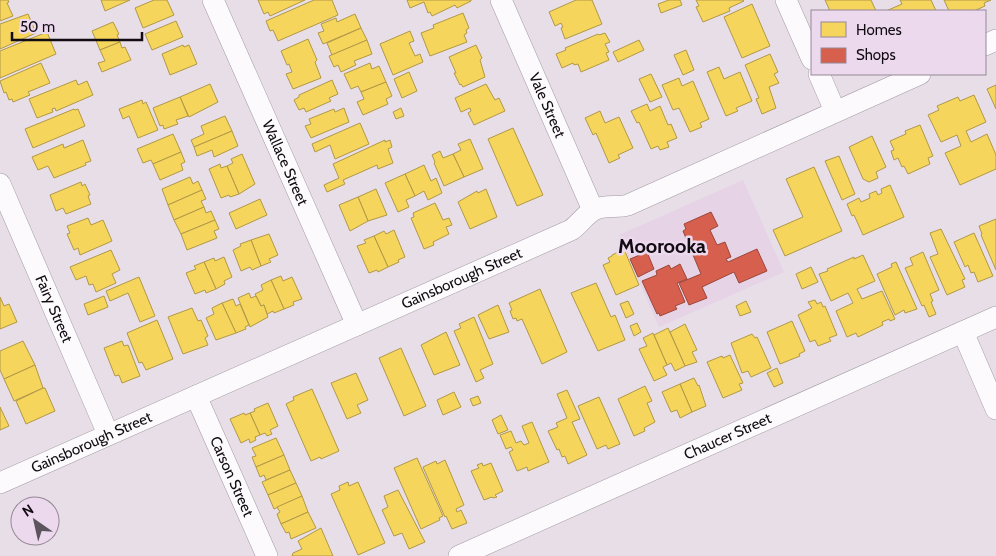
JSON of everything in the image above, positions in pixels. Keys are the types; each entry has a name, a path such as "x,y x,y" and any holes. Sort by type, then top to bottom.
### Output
{"street":[{"name":"Wallace Street","path":"213,0 357,325"},
{"name":"Vale Street","path":"501,0 593,210"},
{"path":"786,0 811,57"},
{"path":"819,75 835,111"},
{"path":"593,210 628,205 918,75"},
{"name":"Fairy Street","path":"0,184 108,434"},
{"name":"Gainsborough Street","path":"0,483 570,230 578,226 593,210"},
{"name":"Chaucer Street","path":"459,556 996,317"},
{"path":"963,332 996,409"},
{"name":"Carson Street","path":"196,396 267,556"}],"shaded area":[{"path":"743,180 784,272 659,327 619,235"}],"building: Homes":[{"path":"0,0 8,0 9,2 7,3 13,16 0,21"},
{"path":"101,0 130,0 105,11"},
{"path":"154,0 167,0 174,15 143,28 135,8"},
{"path":"258,0 305,0 270,16 268,12 264,14"},
{"path":"314,0 332,0 338,15 278,41 273,30 270,31 266,21"},
{"path":"407,0 471,1 457,8 455,5 432,16 430,12 428,13 424,2 410,8"},
{"path":"576,0 592,0 602,24 565,39 561,23 555,26 549,12"},
{"path":"669,0 680,0 682,5 661,13 658,4"},
{"path":"696,0 744,1 729,8 730,11 703,22 696,7 699,6"},
{"path":"825,0 871,0 876,10 830,10"},
{"path":"900,0 931,0 936,10 888,10 902,4"},
{"path":"944,0 991,0 984,3 985,6 976,10 949,10"},
{"path":"752,4 770,46 742,58 724,17"},
{"path":"463,13 469,28 464,35 467,42 430,56 421,33 434,28 433,25"},
{"path":"28,14 36,33 0,49 0,24"},
{"path":"355,14 361,28 323,44 318,33 324,31 321,24 336,18 337,22"},
{"path":"176,21 183,37 152,50 145,34"},
{"path":"113,22 119,34 117,35 120,42 100,50 92,31"},
{"path":"361,28 367,40 332,55 327,43"},
{"path":"410,31 414,41 409,43 415,56 420,54 423,62 393,75 380,44"},
{"path":"47,32 56,54 0,78 0,51"},
{"path":"605,33 610,42 605,44 609,52 606,53 609,60 581,72 578,64 574,65 573,63 562,68 556,54 566,50 565,48 598,34"},
{"path":"308,39 317,60 315,62 321,78 293,89 286,74 292,72 281,51"},
{"path":"367,40 372,54 354,61 356,65 341,72 338,65 334,67 329,56"},
{"path":"639,40 644,50 618,62 613,52"},
{"path":"120,42 122,48 125,47 131,60 102,72 98,63 105,61 100,50"},
{"path":"183,45 184,47 189,45 197,64 170,75 162,54"},
{"path":"476,45 482,58 480,60 485,77 463,87 454,73 456,73 449,57"},
{"path":"686,50 694,70 683,75 674,55"},
{"path":"770,54 778,72 774,74 779,83 769,87 776,108 762,114 756,99 759,98 745,65"},
{"path":"41,63 50,83 28,92 30,95 13,102 12,99 9,100 6,92 4,93 0,81"},
{"path":"370,63 372,69 379,66 386,82 361,92 358,86 351,89 344,74"},
{"path":"719,67 724,79 740,72 752,101 736,108 738,111 726,116 707,72"},
{"path":"409,72 417,91 402,98 394,79"},
{"path":"651,74 662,97 650,102 639,79"},
{"path":"679,78 682,86 693,81 709,119 700,123 702,127 690,132 679,108 673,110 662,85"},
{"path":"76,80 78,85 87,81 93,95 56,111 55,108 52,109 53,112 37,118 29,99"},
{"path":"332,80 338,94 329,98 331,101 306,112 304,108 299,110 294,100 299,95"},
{"path":"386,82 392,96 386,99 388,104 363,115 357,102 364,99 361,92"},
{"path":"210,84 218,102 189,117 180,97"},
{"path":"486,84 495,100 499,98 505,111 474,125 468,113 471,111 470,108 461,112 455,98"},
{"path":"996,85 996,109 987,89"},
{"path":"974,95 986,122 966,131 971,142 987,134 996,155 996,169 960,185 945,153 961,146 957,135 941,142 928,115 939,110 937,106 958,97 960,101"},
{"path":"180,97 188,116 176,120 178,124 164,129 163,125 160,126 153,108"},
{"path":"142,100 143,104 146,102 158,130 138,138 129,116 123,119 119,109"},
{"path":"647,104 650,111 660,106 668,125 671,124 677,138 667,142 669,147 660,150 658,146 651,149 639,122 637,123 631,111"},
{"path":"344,108 349,122 311,138 305,126 311,124 309,119 334,109 335,112"},
{"path":"401,108 404,116 396,119 393,112"},
{"path":"78,109 85,126 33,148 25,129"},
{"path":"600,111 605,123 619,117 633,148 618,155 620,158 609,163 596,133 593,135 585,118"},
{"path":"225,116 232,131 194,147 191,140 204,134 201,126"},
{"path":"360,123 369,144 335,159 330,145 315,152 312,144"},
{"path":"920,125 933,156 928,158 930,164 908,174 898,158 894,160 891,151 894,150 890,141 906,134 905,131"},
{"path":"513,128 543,195 517,206 488,139"},
{"path":"232,131 238,146 214,157 212,150 197,156 194,147"},
{"path":"173,134 181,152 153,164 151,160 143,163 137,149"},
{"path":"872,136 886,167 876,172 878,178 869,182 863,179 849,147"},
{"path":"470,139 483,169 464,177 453,154 461,150 458,144"},
{"path":"83,140 91,161 85,163 86,165 54,178 48,166 38,170 32,157 63,144 64,148"},
{"path":"385,140 385,142 390,140 392,147 388,149 393,163 378,169 377,165 343,180 345,184 327,192 324,185 339,178 333,164"},
{"path":"440,151 443,158 453,154 464,177 444,186 432,155"},
{"path":"181,152 185,162 181,164 183,170 160,180 153,164"},
{"path":"242,154 255,184 239,194 227,166 233,163 231,159"},
{"path":"839,156 855,194 842,200 825,161"},
{"path":"220,164 221,168 227,166 239,194 221,198 209,169"},
{"path":"424,165 431,181 436,178 442,193 428,200 424,191 415,196 405,174"},
{"path":"814,167 842,231 785,256 773,230 803,217 786,179"},
{"path":"405,174 415,196 406,200 409,207 398,212 385,183"},
{"path":"190,177 193,184 198,181 202,190 168,205 162,189"},
{"path":"81,182 82,186 85,184 90,195 88,196 91,204 66,214 63,208 56,211 50,195"},
{"path":"890,185 904,217 863,235 847,204 859,198 861,202 870,198 869,194 876,191 878,195 882,193 881,189"},
{"path":"376,189 387,215 368,221 358,197"},
{"path":"486,189 497,217 470,229 458,202 477,191 478,193"},
{"path":"202,190 206,199 201,201 204,207 174,220 168,205"},
{"path":"358,197 368,221 350,231 339,205"},
{"path":"260,199 267,215 236,229 229,213"},
{"path":"435,203 443,220 449,218 452,225 446,227 449,234 433,242 434,245 424,249 411,218 414,217 413,213"},
{"path":"204,207 206,213 211,211 215,220 181,234 174,220"},
{"path":"88,218 91,225 103,220 112,241 80,255 78,248 74,250 67,234 70,233 67,226"},
{"path":"996,219 996,270 979,226"},
{"path":"215,220 219,229 214,231 217,238 187,250 181,234"},
{"path":"941,229 965,279 962,280 965,287 947,295 930,257 938,254 930,233"},
{"path":"394,230 405,257 388,267 374,236 384,231 386,234"},
{"path":"974,233 993,276 978,282 974,272 971,273 968,265 965,267 954,242"},
{"path":"269,234 278,255 269,259 271,262 261,266 251,240"},
{"path":"374,236 388,267 378,272 377,270 369,273 357,246 366,243 364,240"},
{"path":"251,240 261,266 252,270 250,267 241,271 233,250 241,246 240,244"},
{"path":"624,249 639,285 616,295 603,265 610,262 608,258"},
{"path":"111,250 120,270 112,274 116,283 96,292 93,284 89,285 86,276 76,280 70,267"},
{"path":"923,252 939,290 930,294 936,314 929,317 905,268 913,265 910,258"},
{"path":"863,255 875,281 857,289 862,299 882,291 895,319 882,322 883,325 858,337 856,333 847,337 836,311 853,303 848,293 831,301 819,274 854,257 854,259"},
{"path":"224,257 232,277 224,281 225,284 216,289 204,262 214,258 215,261"},
{"path":"204,262 216,289 206,293 205,290 195,294 186,273 196,269 194,266"},
{"path":"896,262 917,309 905,313 904,310 895,315 877,274 892,267 891,264"},
{"path":"811,267 818,282 802,289 796,274"},
{"path":"281,276 283,281 292,277 302,299 293,302 294,305 284,309 271,280"},
{"path":"139,277 155,316 140,322 128,293 110,301 106,291"},
{"path":"271,280 284,309 267,314 264,305 261,306 255,294 263,290 261,285"},
{"path":"596,283 611,317 615,315 625,340 598,351 571,293"},
{"path":"540,289 567,352 542,364 522,319 517,321 516,318 513,319 509,303"},
{"path":"249,293 251,298 256,296 261,306 264,305 268,317 250,327 238,298"},
{"path":"104,296 108,307 88,315 84,304"},
{"path":"0,297 4,306 9,304 17,322 0,329"},
{"path":"233,299 236,306 240,304 249,325 245,327 246,329 236,333 222,303"},
{"path":"815,300 817,304 821,302 823,307 825,306 837,335 829,338 831,341 818,346 815,340 810,342 798,315 812,308 808,302"},
{"path":"628,301 634,314 626,318 620,304"},
{"path":"746,301 751,312 740,316 736,306"},
{"path":"222,303 236,333 216,340 206,318 214,314 212,308"},
{"path":"498,305 509,332 489,339 478,315"},
{"path":"192,308 198,321 201,320 208,336 205,338 208,345 183,354 168,317"},
{"path":"474,317 493,364 480,370 484,378 476,382 454,331 461,328 459,324"},
{"path":"157,320 173,359 146,370 142,362 139,363 127,333"},
{"path":"792,321 805,351 799,354 800,356 780,364 767,332"},
{"path":"637,323 641,332 634,336 630,326"},
{"path":"685,324 697,350 692,352 697,362 685,366 670,332"},
{"path":"668,328 685,366 675,371 671,363 667,365 654,335"},
{"path":"446,332 460,365 434,375 421,345"},
{"path":"653,333 667,365 663,367 667,375 654,381 639,349 647,346 643,338"},
{"path":"752,334 755,338 757,337 771,368 751,377 748,371 742,373 731,343"},
{"path":"23,341 35,365 4,379 0,370 0,351"},
{"path":"122,341 124,346 128,345 140,376 122,383 119,375 115,376 104,348"},
{"path":"401,348 426,406 404,416 379,358"},
{"path":"730,355 743,383 739,384 742,390 723,398 707,362"},
{"path":"35,365 43,388 14,401 4,379"},
{"path":"777,368 783,383 774,387 767,373"},
{"path":"356,373 368,400 357,405 361,413 347,419 331,383"},
{"path":"694,378 699,385 706,406 692,412 680,384"},
{"path":"680,384 692,412 680,418 677,410 671,412 662,392"},
{"path":"645,386 652,401 647,403 655,422 644,428 645,431 634,436 618,399"},
{"path":"45,388 55,411 26,424 16,401"},
{"path":"312,389 339,451 311,461 286,404 294,400 293,397"},
{"path":"567,390 580,419 572,422 587,455 568,464 565,456 562,457 559,449 557,450 548,431 558,427 556,423 567,418 557,394"},
{"path":"454,392 461,407 443,415 437,400"},
{"path":"478,396 481,403 473,406 470,399"},
{"path":"599,397 620,444 608,449 606,445 597,449 578,406"},
{"path":"268,403 278,426 270,430 272,434 267,436 265,433 260,435 250,413 255,411 254,409"},
{"path":"0,407 9,426 0,430"},
{"path":"244,413 245,415 250,413 260,435 255,437 256,440 250,443 249,439 241,443 230,419"},
{"path":"501,415 508,430 498,434 492,420"},
{"path":"532,422 549,462 528,471 527,467 517,471 509,452 513,450 511,447 506,449 500,435 511,431 516,443 521,441 524,445 529,443 522,426"},
{"path":"276,438 284,455 256,467 252,457 256,456 252,448"},
{"path":"284,455 290,470 266,480 264,475 260,477 256,467"},
{"path":"417,458 443,516 439,518 440,520 421,529 394,468"},
{"path":"445,460 464,505 456,509 457,512 461,510 467,523 452,529 423,467 436,461 437,464"},
{"path":"482,463 483,466 491,463 503,491 495,495 497,497 484,500 471,471 479,468 477,465"},
{"path":"290,470 296,483 268,495 262,482"},
{"path":"348,482 349,486 358,482 385,543 358,555 331,494 340,490 339,486"},
{"path":"296,483 302,496 274,509 268,495"},
{"path":"398,490 425,542 409,549 402,533 394,536 382,510 388,507 384,496"},
{"path":"302,496 308,512 281,524 277,514 280,512 277,507"},
{"path":"308,512 316,528 291,539 289,532 286,533 281,524"},
{"path":"321,528 333,556 292,556 293,553 302,549 298,541"}],"building: Shops":[{"path":"711,212 718,226 710,230 717,245 725,242 731,257 726,259 728,262 757,249 767,271 739,283 734,272 702,287 707,298 689,305 679,283 701,274 683,231 686,229 684,224"},
{"path":"647,252 654,269 638,277 630,259"},
{"path":"680,264 687,279 677,283 685,302 675,306 677,309 660,316 659,313 657,314 642,281 657,275 656,271 669,265 671,269"}],"district":[{"name":"Moorooka","path":"662,246"}]}
